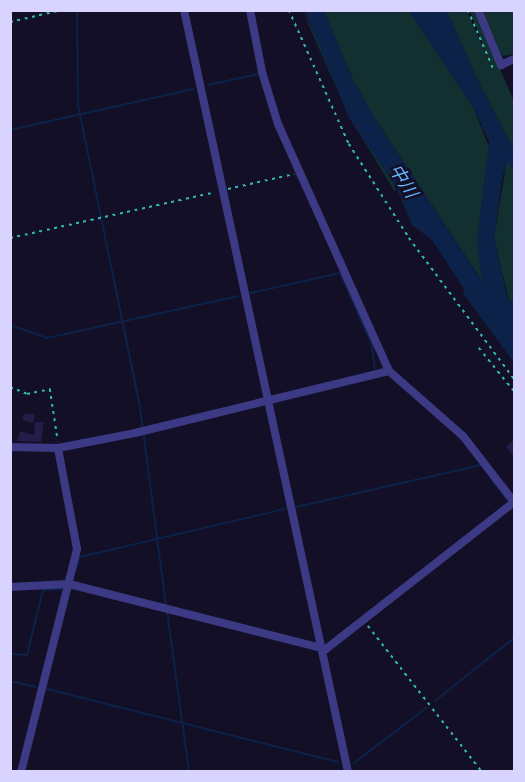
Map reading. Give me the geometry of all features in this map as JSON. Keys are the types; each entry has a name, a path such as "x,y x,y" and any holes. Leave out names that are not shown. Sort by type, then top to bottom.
{"street":[{"path":"184,10 348,771"},
{"path":"10,587 69,584 326,649 514,502 463,436 389,371 297,173 262,72 250,10"},
{"path":"478,10 501,65 514,59"},
{"path":"10,447 58,448 143,431 389,371"},
{"path":"21,771 77,549 58,448"}],"path":[{"path":"10,22 62,10"},
{"path":"289,10 349,144 409,238 514,379"},
{"path":"468,10 492,68"},
{"path":"10,238 297,173"},
{"path":"479,348 514,392"},
{"path":"10,387 27,394 50,389 58,448"},
{"path":"363,620 482,771"}],"green space":[{"path":"303,11 330,64 337,89 309,26"},
{"path":"324,11 409,11 473,107 490,149 477,239 483,282 375,119 353,80"},
{"path":"447,11 467,11 492,68 470,11 474,11 514,101 514,150 478,81"},
{"path":"482,11 514,11 514,54 502,56"},
{"path":"350,118 396,187 395,192"},
{"path":"507,160 514,171 514,300 509,301 494,238"}],"water":[{"name":"中川","path":"305,11 324,11 353,80 375,119 482,281 477,240 489,141 473,107 409,11 447,11 478,81 514,150 514,171 507,161 502,179 494,238 508,301 514,300 514,363 463,293 464,289 432,240 412,225 396,187 349,118"}],"building":[{"path":"24,414 35,414 33,423 22,420"},
{"path":"35,422 44,422 41,442 17,441 20,431 34,435"},
{"path":"514,439 514,456 506,447"}],"waterway":[{"path":"77,10 78,105 140,408 166,605"},
{"path":"208,85 259,74"},
{"path":"10,130 193,89"},
{"path":"251,293 340,273 372,345 375,369"},
{"path":"10,325 47,338 238,296"},
{"path":"296,507 481,465"},
{"path":"484,469 508,501"},
{"path":"76,569 80,557 284,509"},
{"path":"10,654 27,655 43,590 62,589"},
{"path":"167,611 189,772"},
{"path":"435,701 514,638"},
{"path":"10,681 36,687"},
{"path":"47,689 338,762"},
{"path":"354,763 426,708"}]}
